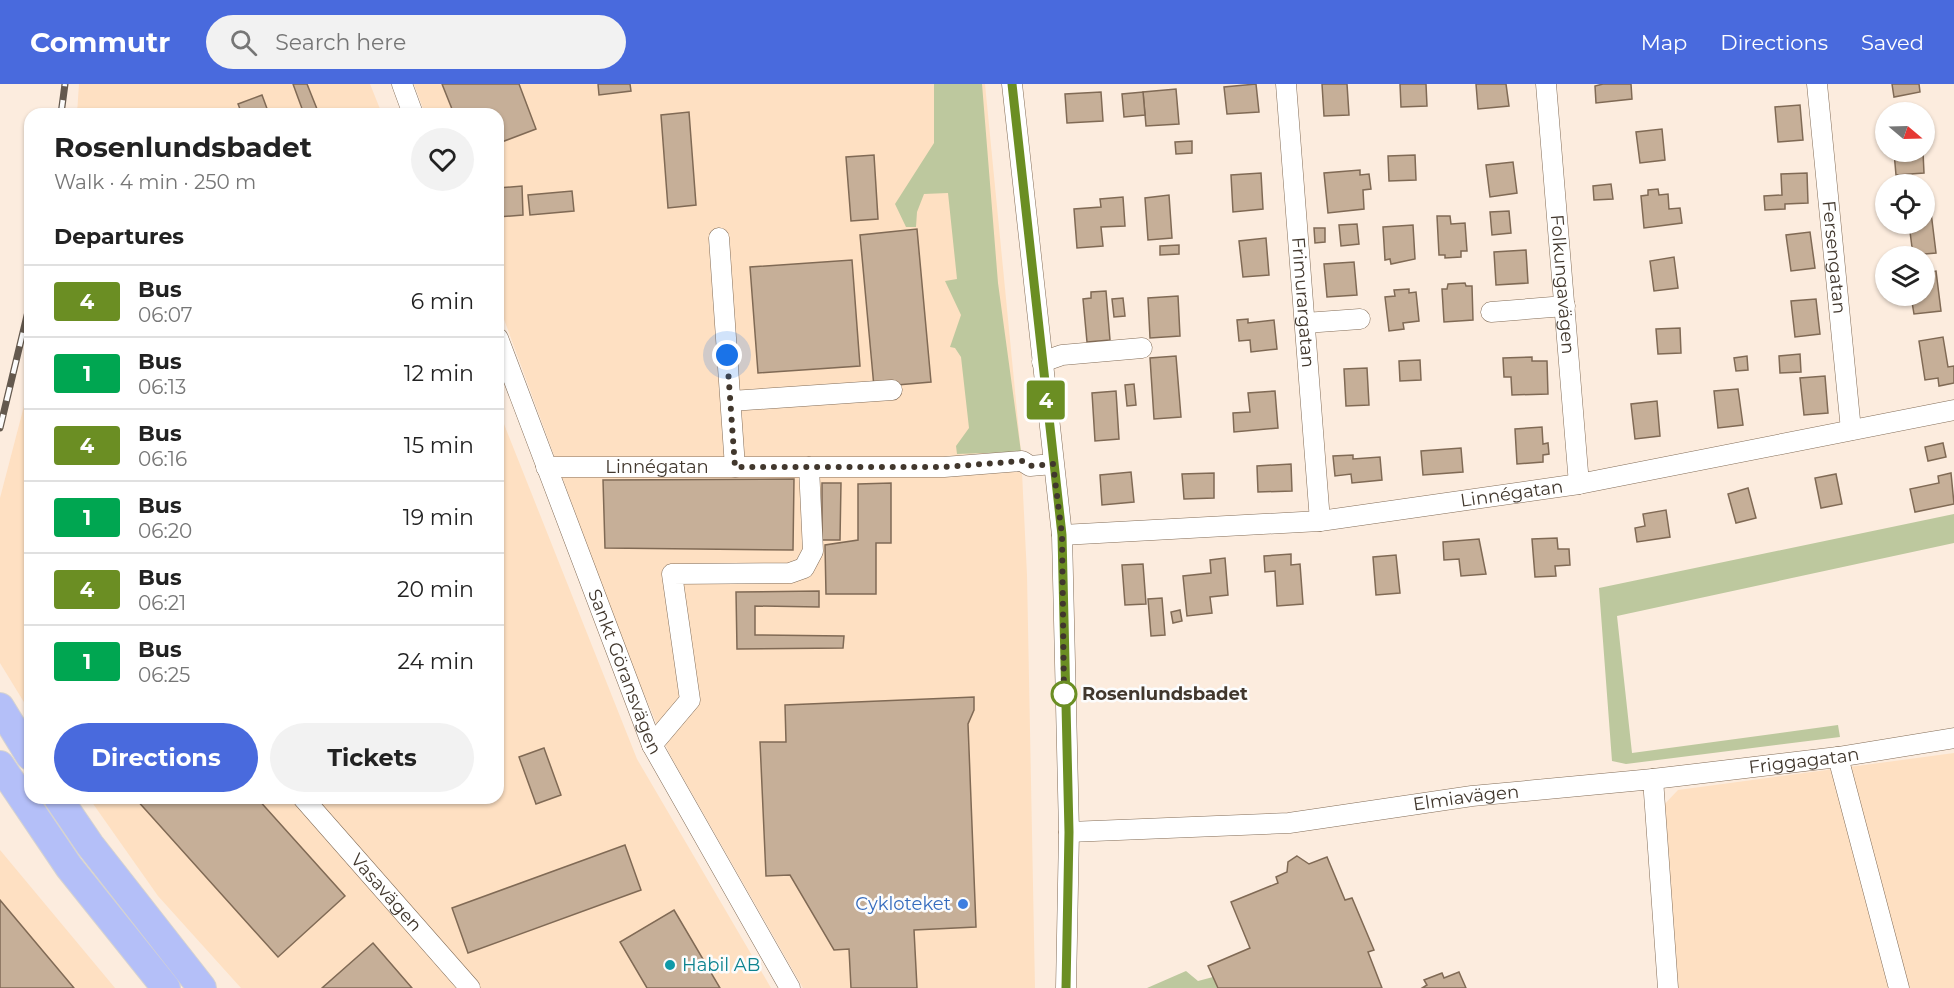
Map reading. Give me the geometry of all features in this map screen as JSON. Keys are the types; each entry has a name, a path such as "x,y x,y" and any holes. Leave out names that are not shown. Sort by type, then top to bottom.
{"highway":[{"path":"0,707 24,746"},
{"path":"0,765 24,800"},
{"path":"26,804 69,867 166,988"},
{"path":"62,804 90,845 202,988"}],"street":[{"path":"402,84 411,108"},
{"path":"1012,84 1062,535 1069,832 1066,988"},
{"name":"Frimurargatan","path":"1286,84 1320,521"},
{"name":"Folkungavägen","path":"1546,84 1579,484"},
{"name":"Fersengatan","path":"1817,84 1851,430"},
{"path":"719,238 735,467"},
{"path":"1491,312 1565,306"},
{"path":"1305,323 1360,319"},
{"path":"1042,362 1062,355 1142,348"},
{"name":"Sankt Göransvägen","path":"504,354 651,745 790,988"},
{"path":"731,401 892,390"},
{"name":"Linnégatan","path":"1062,535 1320,521 1579,484 1954,410"},
{"name":"Linnégatan","path":"546,467 944,467 1022,461 1030,466 1053,464"},
{"path":"651,745 690,700 672,574 789,573 804,568 813,551 809,467"},
{"name":"Friggagatan","path":"1653,779 1838,757 1954,738"},
{"path":"1838,757 1899,988"},
{"path":"1653,779 1668,988"},
{"name":"Elmiavägen","path":"1069,832 1289,823 1472,796 1653,779"},
{"name":"Vasavägen","path":"308,804 470,988"}],"shaded area":[{"path":"79,84 370,84 380,108 77,108"},
{"path":"414,84 985,84 1021,452 1027,575 1035,988 803,988 670,755 629,659 504,319 504,108 423,108"},
{"path":"24,406 24,702 0,663 0,498"},
{"path":"504,424 637,759 771,988 241,988 158,896 93,804 504,804"},
{"path":"1954,753 1954,988 1674,988 1659,810 1678,790"},
{"path":"0,850 115,988 0,988"}],"green space":[{"path":"934,84 982,84 998,283 1021,452 957,454 956,446 969,428 961,357 955,348 950,347 961,315 945,281 957,279 948,193 924,194 917,212 916,227 906,227 895,204 934,143"},
{"path":"1954,514 1954,543 1617,616 1632,753 1838,725 1840,737 1626,764 1612,761 1599,588"},
{"path":"1186,971 1198,981 1213,977 1218,988 1147,988"}],"building":[{"path":"293,84 307,84 317,108 302,108"},
{"path":"442,84 519,84 536,129 504,141 504,108 452,108"},
{"path":"598,84 630,84 631,91 599,95"},
{"path":"1256,84 1259,112 1227,114 1224,87"},
{"path":"1322,84 1347,84 1349,115 1324,116"},
{"path":"1400,84 1426,84 1427,106 1401,107"},
{"path":"1476,84 1506,84 1509,106 1478,109"},
{"path":"1631,84 1632,99 1596,103 1595,86"},
{"path":"1892,84 1919,84 1920,92 1894,97"},
{"path":"1176,89 1179,124 1146,126 1143,92"},
{"path":"1101,92 1103,121 1067,123 1065,94"},
{"path":"1143,92 1145,115 1124,117 1122,94"},
{"path":"262,95 267,108 240,108 238,104"},
{"path":"1800,105 1803,140 1778,142 1775,107"},
{"path":"689,112 696,205 668,208 661,115"},
{"path":"1662,129 1665,160 1640,163 1636,132"},
{"path":"1192,141 1192,153 1176,154 1175,142"},
{"path":"874,155 878,219 851,221 846,157"},
{"path":"1415,155 1416,180 1389,181 1388,156"},
{"path":"1513,162 1517,193 1490,197 1486,165"},
{"path":"1895,162 1923,162 1924,173 1896,174"},
{"path":"1360,170 1360,175 1369,174 1371,189 1363,190 1364,209 1328,213 1324,173"},
{"path":"1261,173 1263,209 1233,212 1231,175"},
{"path":"1807,173 1808,203 1785,204 1785,209 1765,210 1764,196 1782,195 1781,174"},
{"path":"1611,184 1613,199 1594,200 1593,186"},
{"path":"522,186 523,215 504,217 504,188"},
{"path":"1658,189 1659,195 1668,194 1669,209 1680,208 1682,223 1644,228 1641,196 1648,195 1648,190"},
{"path":"572,191 574,211 530,215 528,195"},
{"path":"1169,195 1172,238 1148,240 1145,198"},
{"path":"1123,197 1125,226 1101,227 1103,246 1077,248 1074,209 1101,207 1100,199"},
{"path":"1509,211 1511,233 1492,235 1490,212"},
{"path":"1437,216 1450,216 1451,224 1465,223 1467,251 1461,251 1461,257 1445,258 1445,255 1439,255"},
{"path":"1357,224 1359,244 1341,246 1339,225"},
{"path":"1413,225 1415,259 1391,264 1390,259 1385,260 1383,227"},
{"path":"1314,228 1325,228 1325,242 1315,243"},
{"path":"917,229 931,382 874,387 860,235"},
{"path":"1810,232 1815,268 1791,271 1786,235"},
{"path":"1910,234 1934,234 1936,253 1935,246 1912,246"},
{"path":"1266,238 1269,275 1243,277 1239,241"},
{"path":"1179,245 1179,254 1160,255 1160,246"},
{"path":"1526,250 1528,283 1496,285 1494,252"},
{"path":"1674,257 1678,288 1654,291 1650,261"},
{"path":"852,260 860,366 758,373 750,267"},
{"path":"1354,262 1357,295 1327,297 1324,264"},
{"path":"1935,271 1941,311 1914,314 1913,306 1935,306"},
{"path":"1465,283 1466,286 1472,286 1473,320 1444,322 1442,289 1447,289 1448,284"},
{"path":"1409,289 1409,293 1416,292 1419,321 1403,323 1404,329 1389,331 1385,297 1395,296 1394,290"},
{"path":"1106,291 1110,340 1087,342 1083,299 1091,298 1091,292"},
{"path":"1178,296 1180,336 1150,338 1148,298"},
{"path":"1123,298 1125,316 1114,317 1112,299"},
{"path":"1816,299 1820,334 1795,337 1791,301"},
{"path":"1248,319 1248,323 1274,320 1277,349 1251,352 1250,340 1239,341 1237,320"},
{"path":"1680,328 1681,353 1658,354 1656,329"},
{"path":"1943,337 1948,367 1954,366 1954,383 1939,386 1938,378 1925,380 1919,341"},
{"path":"1800,354 1801,372 1780,373 1779,356"},
{"path":"1176,356 1181,417 1154,419 1150,358"},
{"path":"1747,356 1748,370 1736,371 1734,358"},
{"path":"1532,357 1532,361 1547,361 1548,394 1512,395 1511,377 1504,377 1503,358"},
{"path":"1420,360 1421,380 1400,381 1399,361"},
{"path":"1367,368 1369,405 1346,406 1344,369"},
{"path":"1825,376 1828,413 1804,415 1800,378"},
{"path":"1134,384 1136,405 1127,406 1125,385"},
{"path":"1738,389 1743,425 1718,428 1714,391"},
{"path":"1116,391 1119,439 1095,441 1092,393"},
{"path":"1275,391 1278,428 1234,432 1233,413 1250,412 1248,393"},
{"path":"1657,401 1660,436 1635,439 1631,404"},
{"path":"1542,427 1543,444 1548,443 1549,454 1543,455 1543,462 1517,464 1515,429"},
{"path":"1943,443 1946,457 1928,461 1925,447"},
{"path":"1461,448 1463,472 1423,475 1421,451"},
{"path":"1353,455 1353,459 1380,457 1382,480 1352,483 1351,474 1335,476 1333,456"},
{"path":"1291,464 1292,491 1258,492 1257,466"},
{"path":"1131,472 1134,502 1102,505 1100,475"},
{"path":"1214,473 1214,498 1184,499 1182,474"},
{"path":"1951,473 1954,504 1915,512 1910,489 1939,483 1938,476"},
{"path":"1836,474 1842,504 1821,508 1815,478"},
{"path":"794,479 793,550 605,548 603,480"},
{"path":"822,483 841,483 840,540 822,540"},
{"path":"891,483 891,543 876,543 876,594 826,594 825,545 858,540 858,484"},
{"path":"1748,488 1756,518 1736,523 1728,494"},
{"path":"1666,510 1670,537 1637,542 1635,528 1645,526 1643,514"},
{"path":"1557,538 1558,549 1569,549 1570,565 1555,566 1556,576 1535,577 1532,539"},
{"path":"1479,539 1486,574 1461,576 1459,559 1444,560 1443,542"},
{"path":"1291,554 1291,565 1300,564 1303,604 1277,606 1275,571 1265,572 1264,556"},
{"path":"1396,555 1400,593 1376,595 1373,557"},
{"path":"1225,558 1228,595 1210,597 1212,613 1187,616 1183,576 1211,573 1210,560"},
{"path":"1143,564 1146,604 1125,605 1122,565"},
{"path":"819,591 819,607 755,606 755,635 844,636 843,648 737,649 736,592"},
{"path":"1162,598 1165,635 1151,636 1148,599"},
{"path":"1180,610 1182,621 1173,623 1171,612"},
{"path":"974,697 974,710 968,724 976,927 914,930 917,988 851,988 849,949 834,950 790,875 766,876 760,742 786,742 785,705"},
{"path":"544,748 561,795 536,804 519,757"},
{"path":"140,804 262,804 345,896 278,957"},
{"path":"625,845 641,890 468,953 452,908"},
{"path":"1297,856 1309,864 1327,857 1345,900 1352,898 1374,950 1368,952 1382,988 1218,988 1208,966 1250,948 1231,902 1278,883 1276,877 1287,872 1288,862"},
{"path":"0,900 74,988 0,988"},
{"name":"Habil AB","path":"674,910 720,988 647,988 620,942"},
{"path":"373,943 412,988 322,988"},
{"path":"1459,972 1466,988 1422,988 1427,985 1424,980 1442,973 1444,978"}],"railway":[{"path":"62,108 65,84"},
{"path":"0,428 24,328"}],"bus line":[{"name":"4","path":"1012,84 1062,535 1069,832 1066,988"}],"place":[{"name":"Rosenlundsbadet","path":"1064,694"},
{"name":"Cykloteket","path":"963,904"},
{"name":"Habil AB","path":"670,965"}],"route":[{"path":"727,355 735,467 944,467 1022,461 1030,466 1053,464 1062,535 1064,694"}]}
